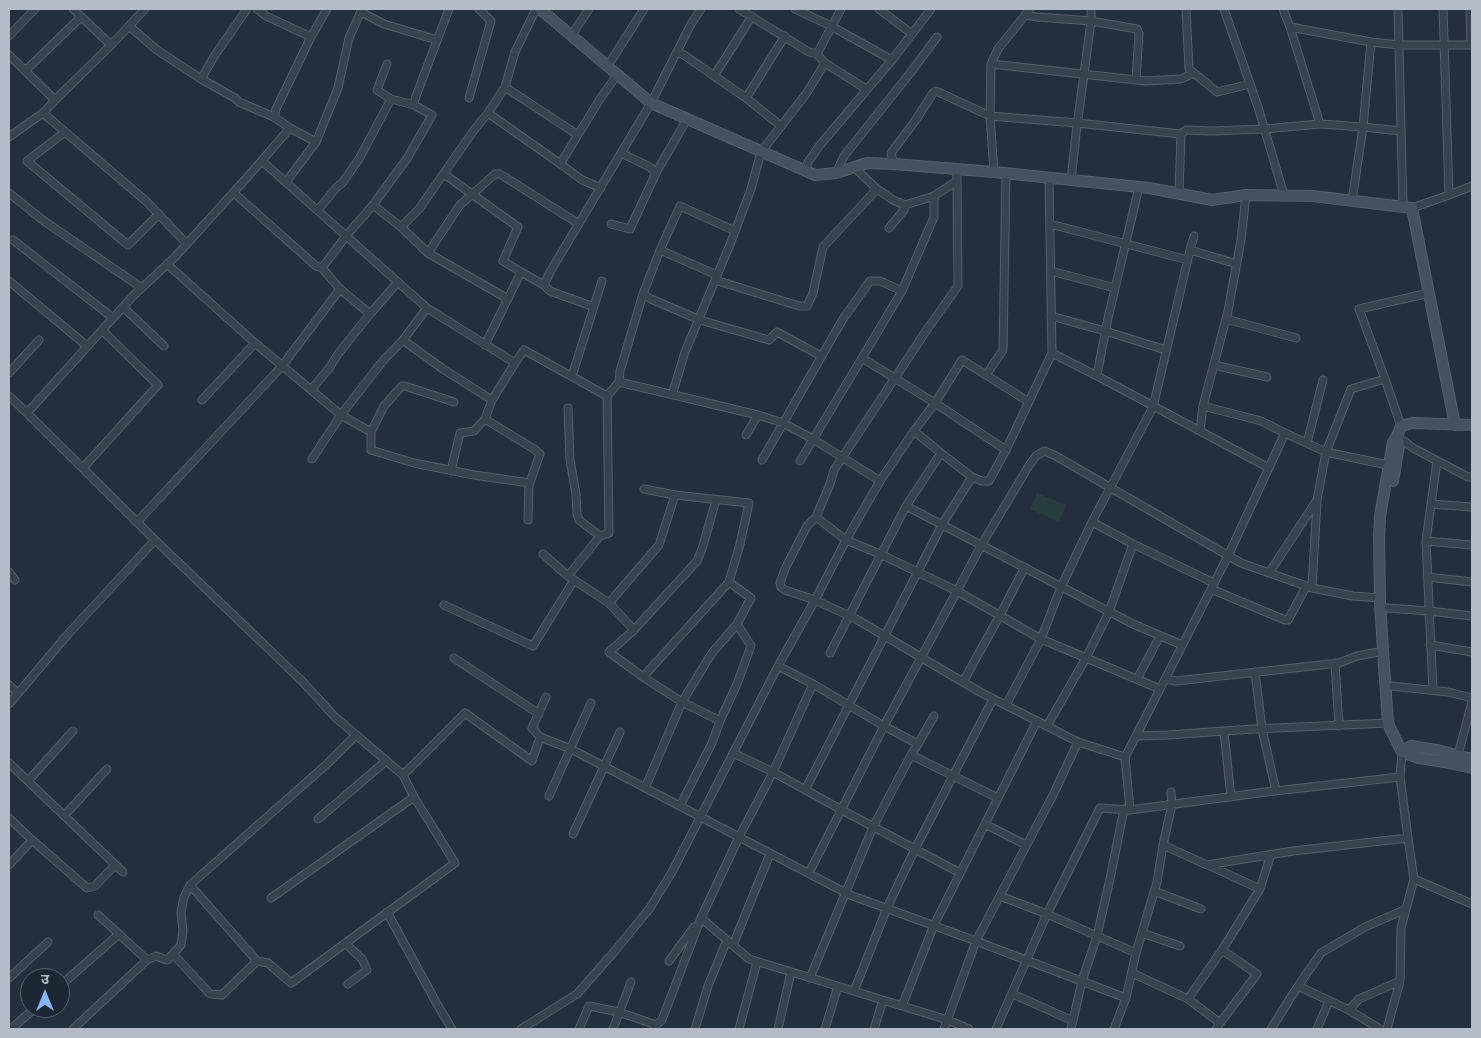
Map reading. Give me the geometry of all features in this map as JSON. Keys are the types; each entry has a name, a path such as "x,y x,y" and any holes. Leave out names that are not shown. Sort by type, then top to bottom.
{"street":[{"path":"9,36 35,9"},
{"path":"73,9 111,45"},
{"path":"9,136 43,113 145,9"},
{"path":"201,79 247,9"},
{"path":"257,9 266,16 310,37"},
{"path":"274,117 310,37 327,9"},
{"path":"414,104 449,9"},
{"path":"469,98 491,21 479,9"},
{"path":"400,227 419,209 505,87 515,52 536,9"},
{"path":"540,9 650,103 816,176 836,173 866,163 894,164 1006,173 1139,187 1212,200 1246,195 1313,196 1408,208 1449,196 1472,186"},
{"path":"571,36 589,9"},
{"path":"607,67 644,9"},
{"path":"544,285 650,103 691,24 701,9"},
{"path":"739,9 809,52 816,54 825,63 866,89"},
{"path":"795,9 832,26 892,60"},
{"path":"816,54 841,9"},
{"path":"879,9 912,34"},
{"path":"805,171 808,162 820,145 892,60 931,9"},
{"path":"1071,180 1091,9"},
{"path":"1186,9 1189,69 1217,92 1250,84"},
{"path":"1224,9 1250,84 1284,195"},
{"path":"1284,9 1320,124"},
{"path":"1398,9 1401,132 1408,208 1429,293 1455,425"},
{"path":"1444,9 1449,196"},
{"path":"1290,27 1372,42 1472,45 1470,11 1472,9"},
{"path":"286,182 316,142 338,88 349,38 362,10 384,24 438,40"},
{"path":"994,172 990,116 991,64 998,49 1027,12 1037,17 1091,21 1137,30 1139,34 1136,79"},
{"path":"714,76 752,16"},
{"path":"26,71 81,17"},
{"path":"129,26 157,50 201,79 239,102 274,117 316,142"},
{"path":"746,98 785,36"},
{"path":"836,173 844,156 937,38"},
{"path":"1352,201 1363,127 1372,42"},
{"path":"677,52 746,98 782,126"},
{"path":"9,55 54,100"},
{"path":"672,394 685,352 751,189 761,152 806,94 825,63"},
{"path":"322,268 373,205 408,157 432,115 414,104 391,99 377,90 387,64"},
{"path":"991,64 1146,81 1181,79 1194,73"},
{"path":"562,165 562,161 617,75"},
{"path":"505,87 578,135"},
{"path":"894,164 891,153 915,121 933,92 936,91 990,116 1181,134 1186,130 1213,132 1320,124 1401,132"},
{"path":"318,210 343,182 359,160 391,99"},
{"path":"43,113 147,202 187,244"},
{"path":"488,113 582,180 601,188"},
{"path":"611,224 630,229 656,173 687,119"},
{"path":"27,412 123,307 187,244 290,128"},
{"path":"65,132 27,160 128,245 158,214"},
{"path":"1180,193 1181,134"},
{"path":"621,153 656,173"},
{"path":"262,161 427,308 515,363"},
{"path":"854,167 877,189 893,200 905,205 934,196 957,182"},
{"path":"957,169 958,286 834,470 816,517 806,526 780,583 781,587 849,616 993,699 1078,742 1124,757"},
{"path":"986,375 1003,350 1006,173"},
{"path":"444,174 518,227 502,262 544,285 550,291 594,307"},
{"path":"428,253 460,205 495,174 500,174 580,224"},
{"path":"914,431 972,477 982,481 989,481 1006,450 1052,353 1049,178"},
{"path":"1096,375 1139,187"},
{"path":"660,250 716,277 798,306 807,306 813,293 823,247 877,189"},
{"path":"9,193 44,221 142,288"},
{"path":"234,193 316,266 322,268 340,289 370,314"},
{"path":"1200,431 1203,406 1226,319 1237,264 1246,195"},
{"path":"800,461 902,291 934,217 934,196"},
{"path":"373,205 428,253 508,299"},
{"path":"889,228 904,210 905,205"},
{"path":"444,605 533,646 571,578 600,536 609,533 607,396 619,382 620,371 643,294 680,206 735,231"},
{"path":"1050,224 1126,242 1188,260"},
{"path":"1006,705 1041,639 1061,587 1092,522 1153,406 1194,236"},
{"path":"13,240 113,318"},
{"path":"1190,250 1237,264"},
{"path":"167,264 255,343 341,415 371,432"},
{"path":"1051,271 1115,288"},
{"path":"485,346 521,272"},
{"path":"9,280 88,346"},
{"path":"572,376 602,281"},
{"path":"762,460 821,356 870,281 880,281 902,291"},
{"path":"311,390 370,314 398,282"},
{"path":"138,521 282,366 340,289"},
{"path":"1390,726 1392,717 1391,686 1384,540 1399,446 1399,431 1385,379 1359,309 1429,293"},
{"path":"643,294 650,299 699,319 769,340 777,332 821,356"},
{"path":"123,307 164,346"},
{"path":"312,459 341,415 427,308"},
{"path":"1051,316 1166,350"},
{"path":"1226,319 1296,338"},
{"path":"82,468 158,385 102,330"},
{"path":"9,372 39,340"},
{"path":"403,340 443,369 492,400"},
{"path":"202,400 255,343"},
{"path":"451,471 460,433 474,431 485,419 492,400 524,350 607,396"},
{"path":"1052,353 1269,468"},
{"path":"862,358 936,403 1006,450"},
{"path":"521,1029 577,994 650,908 672,872 778,666 846,540 880,481 914,431 936,403 962,360 1029,402"},
{"path":"1214,365 1267,377"},
{"path":"1092,522 1212,586 1288,620 1310,587 1317,500 1326,452 1351,389 1385,379"},
{"path":"1307,443 1323,380"},
{"path":"619,382 758,415 783,423 880,481"},
{"path":"454,402 402,386 384,406 371,432 371,450 414,463 474,476 530,483"},
{"path":"9,396 302,681 335,717 403,775 414,797 454,863 291,983 268,963 258,961 190,886"},
{"path":"1203,406 1261,420 1326,452 1388,465"},
{"path":"568,408 570,460 576,494 577,514 579,520 600,536"},
{"path":"746,435 758,415"},
{"path":"485,419 540,454 530,483 528,520"},
{"path":"1387,1029 1400,981 1401,928 1414,879 1400,777 1402,752 1390,726 1380,598 1380,516 1392,442 1399,431 1412,423 1472,425"},
{"path":"1399,431 1413,448 1468,477 1472,476 1472,472"},
{"path":"1071,1029 1082,981 1097,936 1127,810 1124,757 1228,556 1285,433"},
{"path":"809,874 840,809 982,544 1030,464 1036,456 1044,451 1241,562 1310,587 1353,596 1380,598"},
{"path":"830,653 906,506 941,454"},
{"path":"1433,690 1426,541 1437,461"},
{"path":"806,790 943,523 972,477"},
{"path":"643,677 729,582 749,504 675,495 644,489"},
{"path":"609,603 658,545 675,495"},
{"path":"716,500 702,550 696,561 634,630 609,652 682,702 720,722"},
{"path":"1269,573 1317,500"},
{"path":"1431,504 1472,507"},
{"path":"906,506 943,523 1109,612 1182,646"},
{"path":"816,517 846,540 957,591 1041,639 1160,689"},
{"path":"9,704 69,634 155,540"},
{"path":"1426,541 1472,545"},
{"path":"1047,726 1086,658 1109,612 1134,544"},
{"path":"543,554 571,578 609,603 634,630"},
{"path":"963,682 1025,567"},
{"path":"9,572 15,580"},
{"path":"1427,577 1472,582"},
{"path":"645,788 682,702 712,652 737,624 751,598 729,582"},
{"path":"1386,608 1472,616"},
{"path":"680,806 712,743 751,646 737,624"},
{"path":"1137,679 1160,636"},
{"path":"1430,645 1472,650"},
{"path":"1165,680 1339,663 1358,656 1383,651"},
{"path":"454,658 539,714"},
{"path":"1335,663 1339,726"},
{"path":"778,666 918,744"},
{"path":"1255,672 1262,729 1276,791"},
{"path":"579,1029 590,1006 619,1012 655,1027 662,1020 700,918 738,838 773,772 813,684"},
{"path":"9,686 18,694"},
{"path":"1391,686 1448,692 1472,700 1458,755"},
{"path":"546,697 532,728 540,737 571,749 738,838 846,892 1126,998"},
{"path":"854,991 887,908 915,849 993,699"},
{"path":"549,796 591,703"},
{"path":"403,775 465,713 532,761 540,737"},
{"path":"810,978 872,827 934,716"},
{"path":"902,1006 934,925 1037,721"},
{"path":"1136,736 1262,729 1390,726"},
{"path":"28,781 73,731"},
{"path":"573,834 620,732"},
{"path":"1224,732 1232,797"},
{"path":"73,1029 147,960 156,956 167,960 173,954 181,945 183,931 181,912 184,897 190,886 328,764 356,735"},
{"path":"944,1029 976,941 1078,742"},
{"path":"1402,752 1411,746 1437,750 1472,759"},
{"path":"1402,752 1419,758 1472,768"},
{"path":"733,753 773,772 960,873"},
{"path":"911,755 998,798"},
{"path":"318,818 386,761"},
{"path":"9,763 123,872"},
{"path":"64,816 107,769"},
{"path":"996,1029 1047,914 1100,808 1127,810 1400,777"},
{"path":"1115,1029 1126,998 1136,953 1154,891 1172,804 1171,792"},
{"path":"271,898 414,797"},
{"path":"9,818 87,888 95,886 115,865"},
{"path":"985,824 1026,845"},
{"path":"1207,865 1271,854 1408,838"},
{"path":"9,865 32,840"},
{"path":"1163,845 1260,889"},
{"path":"694,1029 708,986 770,854"},
{"path":"1188,999 1222,950 1260,889 1271,854"},
{"path":"1414,879 1472,904"},
{"path":"1154,891 1201,909"},
{"path":"1000,896 1047,914 1136,953"},
{"path":"1271,1029 1322,952 1365,927 1406,909"},
{"path":"387,912 452,1029"},
{"path":"98,915 147,960"},
{"path":"700,918 750,959 757,962 948,1020 969,1029"},
{"path":"669,961 700,918"},
{"path":"1142,933 1180,946"},
{"path":"70,977 119,934"},
{"path":"9,978 48,942"},
{"path":"345,943 362,959 367,970 348,984"},
{"path":"1132,973 1188,999 1218,1026 1257,974 1222,950"},
{"path":"173,954 210,994 222,996 258,961"},
{"path":"740,1029 757,962"},
{"path":"778,1029 791,972"},
{"path":"1349,1010 1359,999 1400,981"},
{"path":"613,1029 631,982"},
{"path":"825,1029 838,986"},
{"path":"1298,986 1349,1010 1380,1029"},
{"path":"1013,994 1073,1021"},
{"path":"874,1029 883,1000"},
{"path":"1317,1029 1329,1001"},
{"path":"11,1029 24,1018"}],"green space":[{"path":"1037,493 1066,505 1059,522 1030,509"}]}
